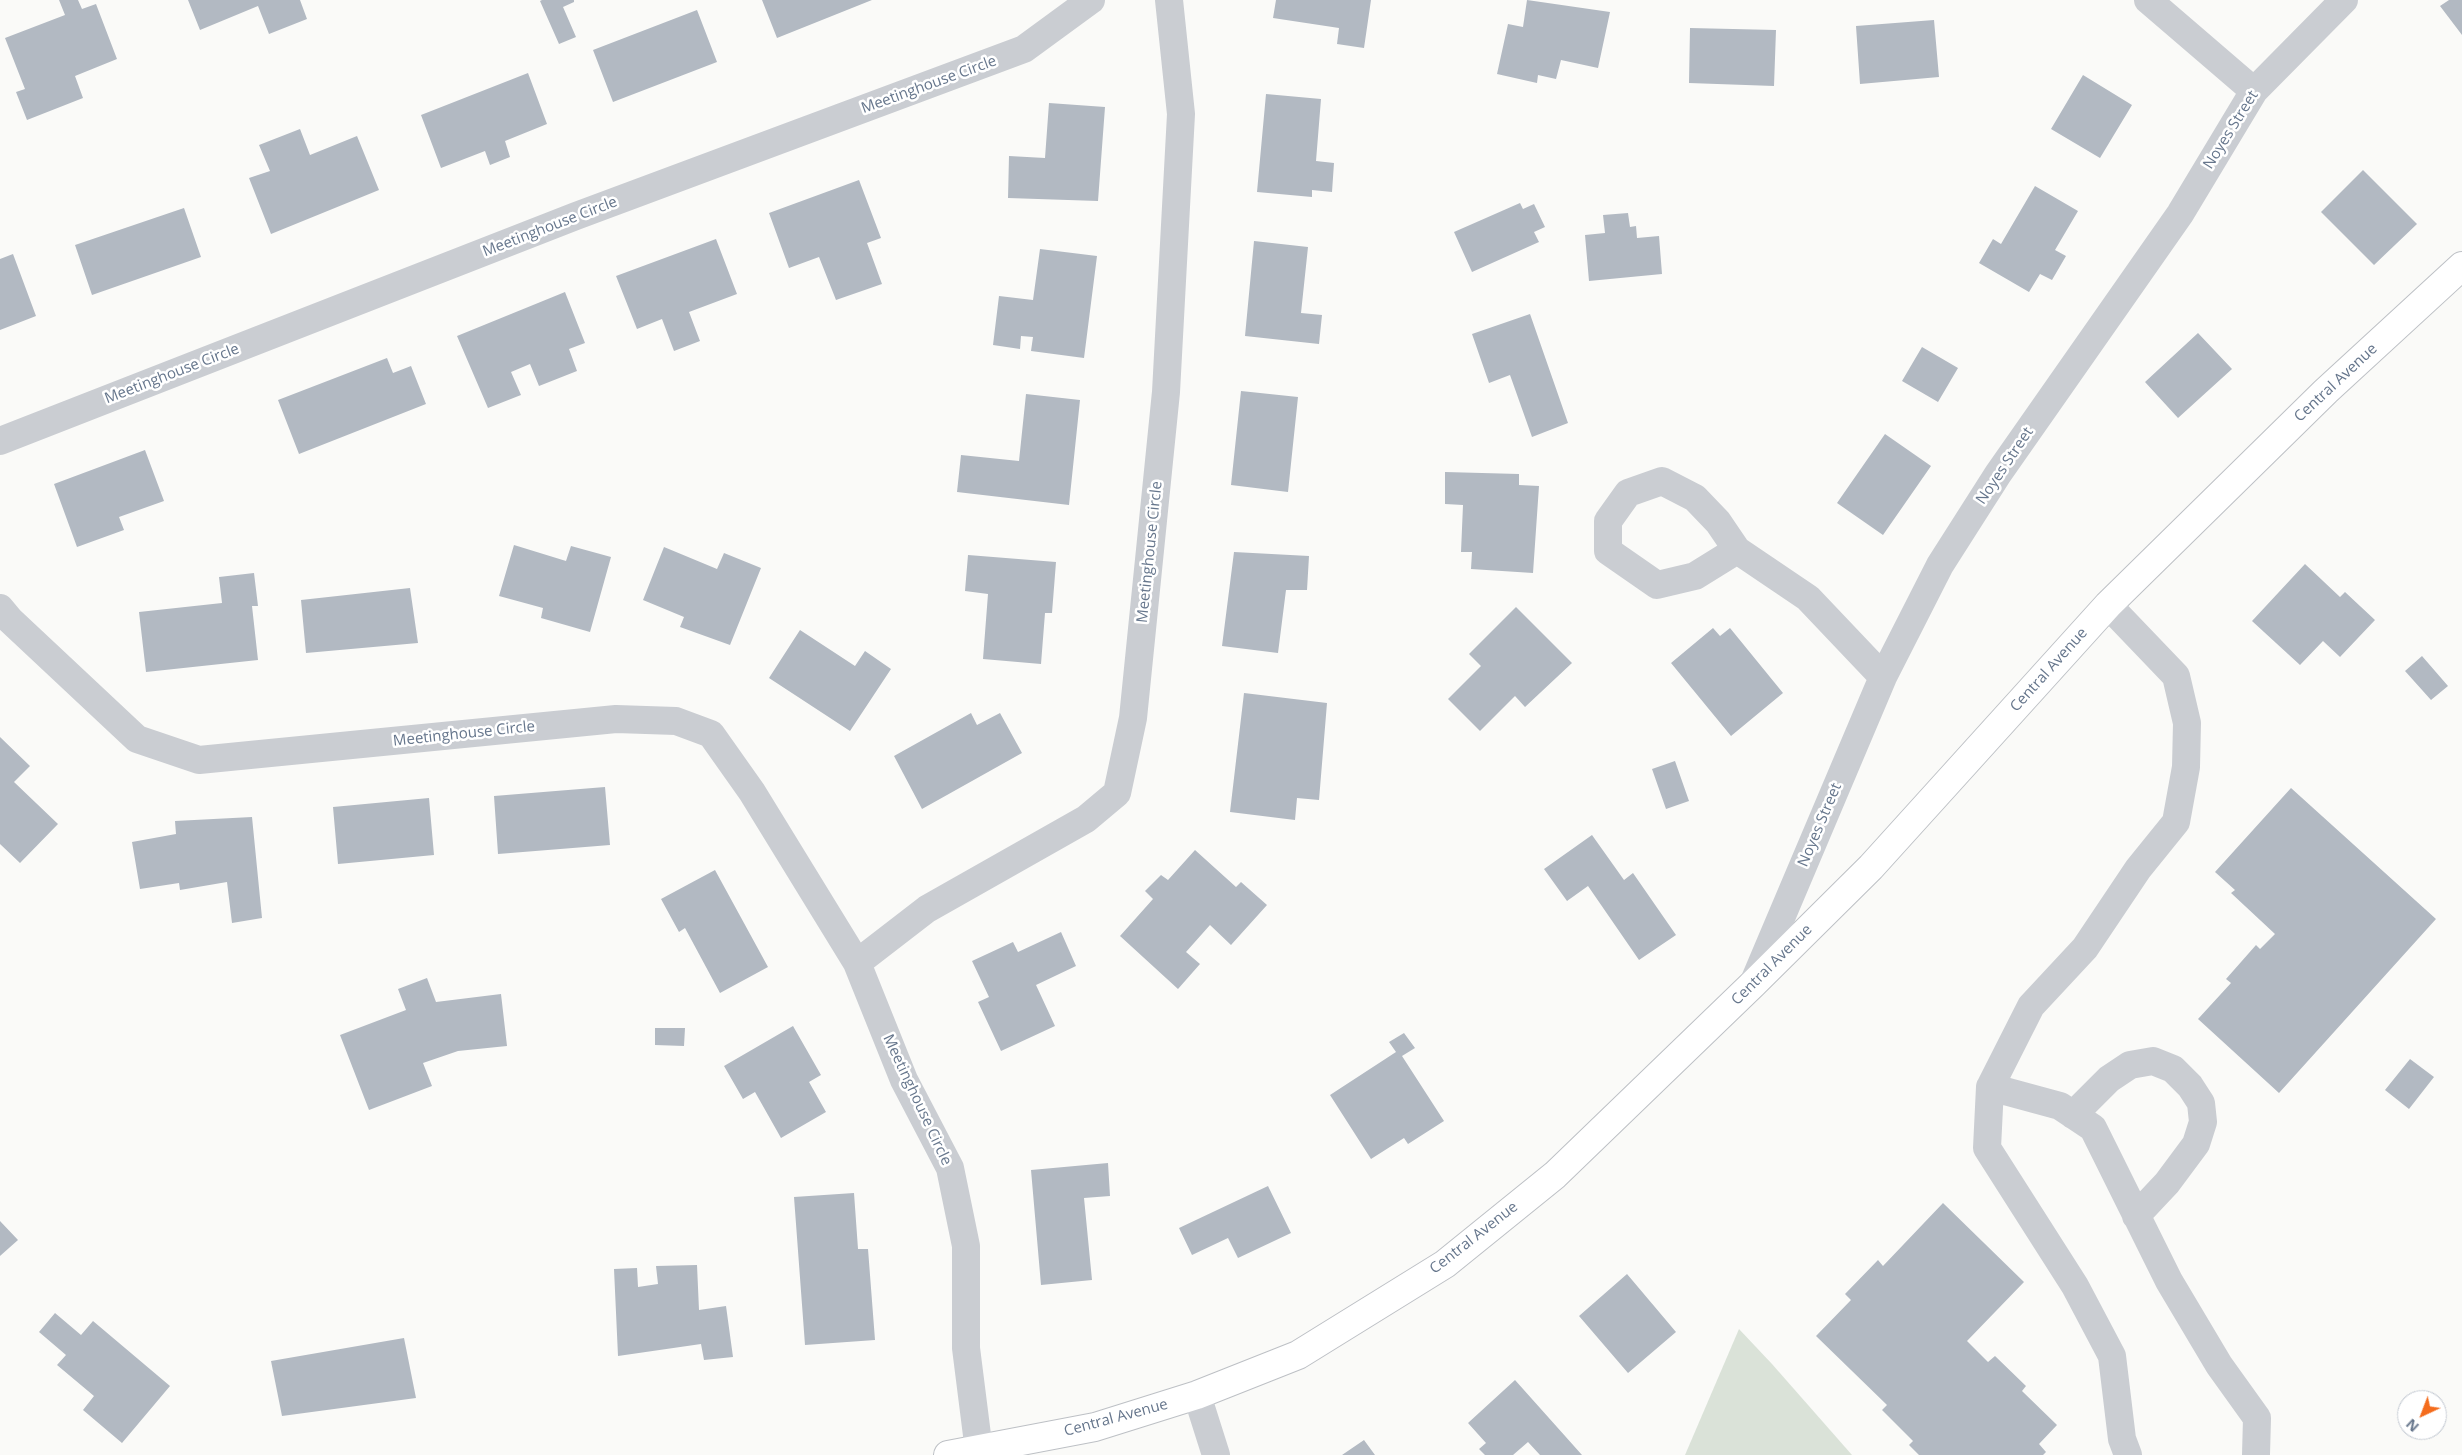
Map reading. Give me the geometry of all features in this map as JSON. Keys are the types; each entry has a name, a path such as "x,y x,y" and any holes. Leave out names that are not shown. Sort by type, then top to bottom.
{"main road":[{"name":"Central Avenue","path":"948,1455 1095,1427 1198,1395 1298,1356 1445,1264 1555,1175 1753,984 1871,867 2108,604 2326,391 2462,267"}],"street":[{"name":"Meetinghouse Circle","path":"0,441 576,216 1024,49 1091,0"},
{"name":"Meetinghouse Circle","path":"857,963 927,909 1086,819 1117,794 1133,718 1166,392 1181,114 1170,0"},
{"path":"2148,0 2254,91"},
{"name":"Noyes Street","path":"1753,984 1883,677 1940,565 1998,474 2180,214 2254,91 2344,0"},
{"path":"1737,550 1695,576 1657,585 1608,551 1608,521 1628,493 1662,481 1694,498 1718,522 1737,550 1808,598 1883,677"},
{"path":"2108,604 2176,676 2187,722 2186,767 2176,822 2138,869 2085,948 2031,1006 1990,1087 1987,1148 2076,1286 2112,1356 2122,1439 2128,1455"},
{"name":"Meetinghouse Circle","path":"0,608 10,620 137,738 199,760 616,719 676,720 710,734 752,792 857,963 904,1080 950,1168 966,1246 966,1348 979,1450"},
{"path":"2073,1115 2109,1079 2130,1064 2153,1061 2173,1069 2190,1086 2201,1102 2203,1122 2196,1144 2172,1177 2136,1216"},
{"path":"1990,1087 2060,1106 2093,1128 2174,1290 2219,1365 2257,1418 2256,1455"},
{"path":"1198,1395 1216,1455"}],"shaded area":[{"path":"1739,1329 1772,1364 1852,1455 1685,1455"}],"building":[{"path":"59,0 78,0 82,9 96,4 117,59 75,76 83,98 27,120 16,92 25,89 5,38 65,15"},
{"path":"188,0 300,0 307,19 269,34 258,6 200,30"},
{"path":"574,0 574,2 563,7 576,37 559,44 540,1"},
{"path":"762,0 872,0 777,38"},
{"path":"1276,0 1371,0 1364,48 1337,44 1339,28 1273,18"},
{"path":"1527,0 1610,12 1598,68 1561,60 1556,79 1538,75 1537,83 1497,74 1508,24 1523,27"},
{"path":"2449,0 2462,0 2462,35 2440,6"},
{"path":"697,10 717,62 613,102 593,50"},
{"path":"1934,20 1939,77 1860,84 1856,26"},
{"path":"1690,28 1776,30 1774,86 1689,83"},
{"path":"528,73 547,124 505,141 510,157 490,165 485,151 441,168 421,115"},
{"path":"2083,75 2132,105 2100,158 2051,129"},
{"path":"1266,94 1321,99 1316,161 1334,163 1332,192 1312,190 1312,197 1257,192"},
{"path":"1049,103 1105,107 1098,201 1008,198 1009,156 1045,158"},
{"path":"300,129 310,155 357,136 379,190 271,234 249,178 270,171 259,145"},
{"path":"2363,170 2417,224 2374,265 2321,212"},
{"path":"859,180 881,238 867,243 882,284 836,300 819,257 789,268 769,213"},
{"path":"2035,186 2078,211 2055,250 2066,256 2052,280 2040,274 2029,292 1979,263 1993,239 2001,244"},
{"path":"1520,203 1523,209 1534,204 1545,227 1534,232 1539,242 1472,272 1454,232"},
{"path":"184,208 201,257 92,295 75,245"},
{"path":"1628,213 1630,227 1636,226 1637,238 1659,236 1662,274 1589,281 1585,235 1605,233 1603,215"},
{"path":"716,239 737,294 689,312 700,341 674,351 662,319 637,329 616,276"},
{"path":"1254,241 1308,247 1301,313 1322,315 1319,344 1245,336"},
{"path":"1040,249 1097,256 1084,358 1031,351 1033,337 1021,336 1020,349 993,345 999,296 1033,300"},
{"path":"13,254 36,316 0,330 0,259"},
{"path":"565,292 585,343 569,349 577,371 539,386 530,364 511,372 521,395 488,408 457,336"},
{"path":"1530,314 1568,423 1532,437 1510,375 1489,383 1472,334"},
{"path":"2198,333 2232,369 2178,418 2145,382"},
{"path":"1922,347 1958,368 1938,402 1902,381"},
{"path":"387,358 393,373 411,366 426,404 299,454 278,400"},
{"path":"1241,391 1298,397 1288,492 1231,485"},
{"path":"1026,394 1080,400 1069,505 957,492 961,455 1019,461"},
{"path":"1885,434 1931,466 1883,535 1837,503"},
{"path":"145,450 164,501 119,517 124,530 77,547 54,484"},
{"path":"1445,472 1519,474 1519,485 1539,486 1533,573 1471,569 1472,552 1461,552 1463,505 1445,504"},
{"path":"514,545 566,561 571,546 611,557 590,632 541,618 543,608 499,596"},
{"path":"664,547 717,569 724,553 761,568 730,645 680,627 684,617 643,600"},
{"path":"1234,552 1309,556 1307,590 1286,590 1278,653 1222,646"},
{"path":"968,555 1056,562 1052,613 1045,613 1041,664 983,659 988,594 965,591"},
{"path":"2305,564 2340,597 2345,592 2375,620 2340,657 2323,641 2300,665 2252,621"},
{"path":"254,573 258,606 252,606 258,660 146,672 139,612 222,603 219,577"},
{"path":"410,588 418,643 306,653 301,600"},
{"path":"1516,607 1572,663 1525,707 1515,696 1480,731 1448,699 1481,666 1469,654"},
{"path":"1713,628 1720,636 1730,628 1783,693 1731,736 1671,663"},
{"path":"800,630 855,666 865,651 891,669 850,731 769,678"},
{"path":"2422,656 2448,686 2431,700 2405,671"},
{"path":"1244,693 1327,703 1319,800 1297,798 1295,820 1230,812"},
{"path":"971,713 977,725 1000,713 1022,753 922,809 894,756"},
{"path":"0,737 30,766 14,782 58,824 20,863 0,844"},
{"path":"1675,761 1689,801 1666,809 1652,769"},
{"path":"605,787 610,845 498,854 494,796"},
{"path":"2291,788 2436,919 2279,1093 2198,1019 2231,983 2226,979 2256,945 2260,949 2275,934 2231,893 2235,890 2215,872"},
{"path":"429,798 434,855 338,864 333,807"},
{"path":"252,817 262,918 232,923 227,882 180,890 179,883 140,889 132,842 176,834 175,821"},
{"path":"1592,835 1624,880 1633,873 1676,935 1639,960 1588,886 1567,901 1544,869"},
{"path":"1195,850 1236,887 1241,882 1267,905 1231,945 1210,925 1186,952 1200,964 1178,989 1120,936 1153,899 1145,891 1161,875 1168,880"},
{"path":"715,870 768,967 720,993 685,928 679,932 661,899"},
{"path":"1061,932 1076,966 1036,985 1055,1026 1001,1051 978,1002 989,997 972,961 1013,942 1018,952"},
{"path":"427,978 436,1002 501,994 507,1046 458,1051 423,1063 432,1086 369,1110 340,1035 406,1010 398,989"},
{"path":"793,1026 821,1075 809,1082 826,1112 781,1138 755,1092 743,1099 724,1066"},
{"path":"655,1028 685,1028 684,1046 655,1045"},
{"path":"1404,1033 1415,1048 1402,1056 1444,1121 1408,1144 1404,1138 1371,1159 1330,1095 1396,1052 1389,1042"},
{"path":"2410,1059 2434,1077 2409,1109 2385,1090"},
{"path":"1108,1163 1110,1196 1084,1198 1092,1280 1041,1285 1031,1170"},
{"path":"1268,1186 1291,1233 1238,1258 1228,1238 1192,1255 1179,1228"},
{"path":"854,1193 858,1249 868,1249 875,1340 805,1345 794,1197"},
{"path":"1943,1203 2024,1282 1967,1341 1988,1362 1995,1356 2026,1386 2022,1391 2057,1425 2039,1444 2046,1452 2043,1455 1919,1455 1909,1445 1913,1441 1882,1410 1887,1405 1816,1336 1851,1300 1845,1294 1878,1260 1883,1266"},
{"path":"0,1221 18,1240 0,1256"},
{"path":"697,1265 699,1310 726,1306 733,1357 704,1360 701,1344 618,1356 614,1269 637,1268 638,1287 658,1284 656,1266"},
{"path":"1627,1274 1676,1332 1628,1373 1579,1316"},
{"path":"55,1313 81,1335 93,1321 170,1386 122,1443 83,1410 94,1396 57,1365 66,1355 39,1332"},
{"path":"404,1338 416,1398 282,1416 271,1361"},
{"path":"1515,1380 1582,1455 1540,1455 1528,1442 1513,1455 1485,1455 1479,1449 1486,1443 1468,1423"},
{"path":"1364,1440 1375,1455 1342,1455"}]}
